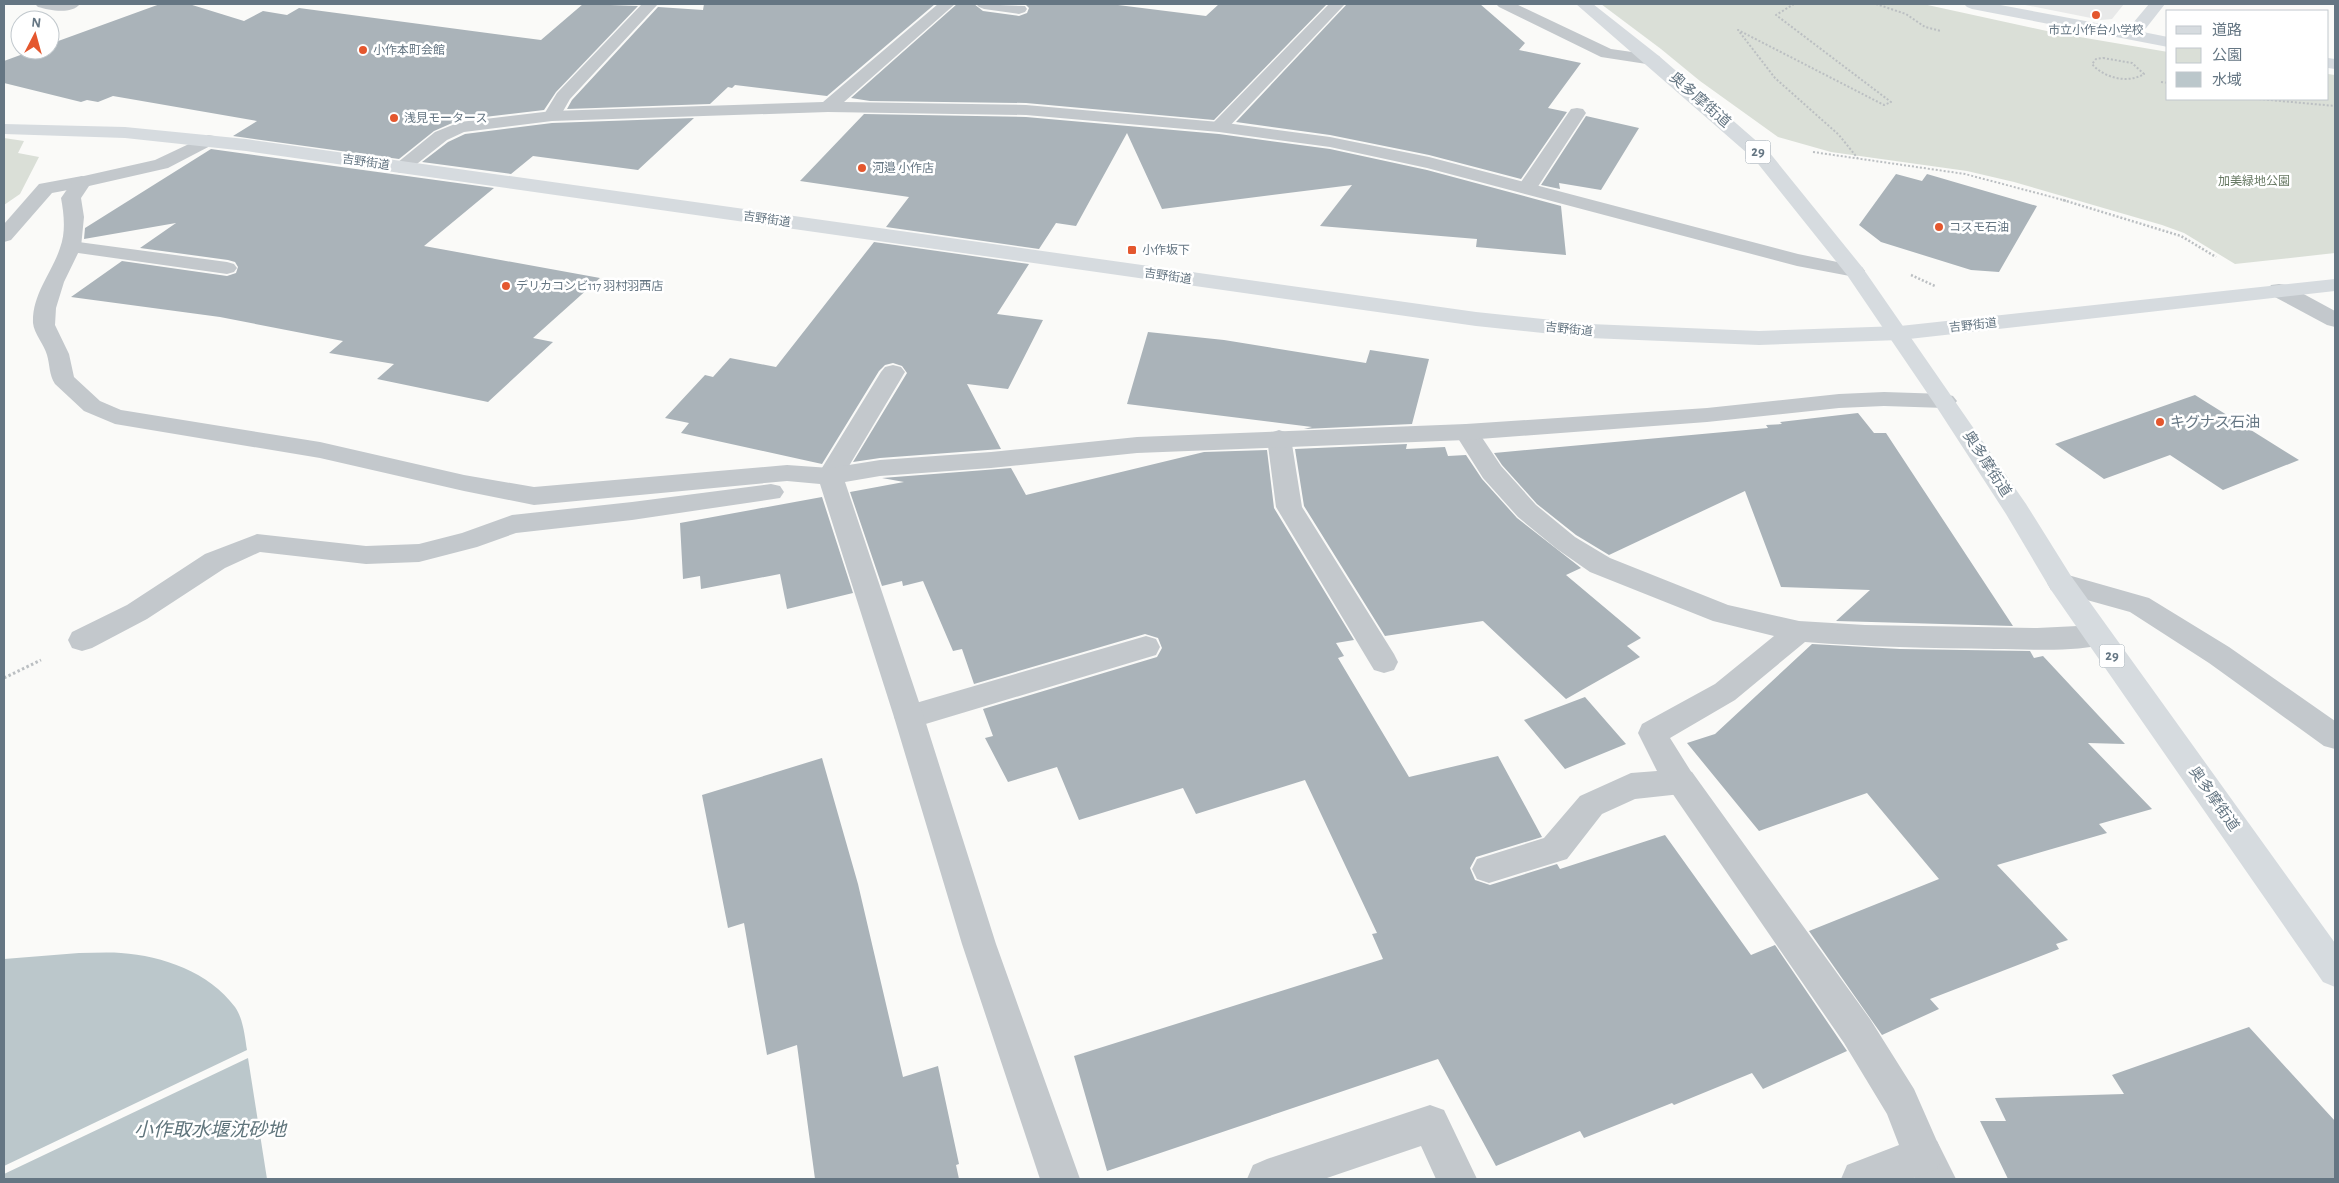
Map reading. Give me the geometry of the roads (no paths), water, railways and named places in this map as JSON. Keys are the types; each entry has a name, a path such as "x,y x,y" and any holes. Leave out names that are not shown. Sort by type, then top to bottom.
{"main road":[{"name":"奥多摩街道","path":"1584,4 1654,60 1762,156 1855,271 1945,400 2017,510 2061,583 2335,971"},
{"path":"1972,4 2166,42"},
{"path":"2131,36 2157,4"},
{"name":"吉野街道","path":"4,129 91,131 208,140 1540,326 1656,335 1759,338 1900,333 2335,284"}],"street":[{"path":"43,4 67,6 72,4"},
{"path":"552,116 564,97 650,4"},
{"path":"828,107 947,4"},
{"path":"984,4 1020,9"},
{"path":"1220,127 1336,4"},
{"path":"1504,4 1607,54 1654,60"},
{"path":"401,168 441,136 460,127 552,116 828,107 1026,110 1220,127 1330,142 1429,163 1797,260 1855,271"},
{"path":"1527,188 1576,113"},
{"path":"4,236 46,188 161,164 208,140"},
{"path":"82,182 72,198 74,217 70,247 53,282 46,308 44,325 58,354 63,379 92,406 115,417 320,450 464,483 534,496 787,473 830,476"},
{"path":"70,247 227,268"},
{"path":"2279,290 2335,320"},
{"path":"893,372 830,476 909,717 979,944 1060,1179"},
{"path":"82,640 137,612 215,562 258,542 366,554 419,553 468,540 512,524 632,512 796,489 830,476 880,468 991,460 1137,445 1466,432 1708,415 1839,401 1884,399 1945,400"},
{"path":"1466,432 1492,472 1527,511 1566,543 1600,565 1723,614 1799,631 1865,636 2037,639 2098,636"},
{"path":"1279,438 1288,507 1384,662"},
{"path":"2061,583 2139,605 2219,655 2335,737"},
{"path":"1799,631 1724,692 1654,733 1661,752 1681,782 1857,1031 1901,1102 1930,1167 1861,1179"},
{"path":"909,717 1146,647"},
{"path":"1489,869 1555,849 1591,805 1631,786 1681,782"},
{"path":"1267,1179 1430,1124 1457,1179"}],"water":[{"path":"79,953 137,955 169,962 199,975 224,995 238,1011 247,1050 4,1166 4,959"},
{"name":"小作取水堰沈砂地","path":"248,1058 267,1179 4,1179 4,1174"}],"place":[{"name":"市立小作台小学校","path":"2096,15"},
{"name":"小作本町会館","path":"363,50"},
{"name":"浅見モータース","path":"394,118"},
{"name":"河邉 小作店","path":"862,168"},
{"name":"コスモ石油","path":"1939,227"},
{"name":"小作坂下","path":"1132,250"},
{"name":"デリカコンビ117 羽村羽西店","path":"506,286"},
{"name":"キグナス石油","path":"2160,422"}],"park label":[{"name":"加美緑地公園","path":"2254,181"}]}
